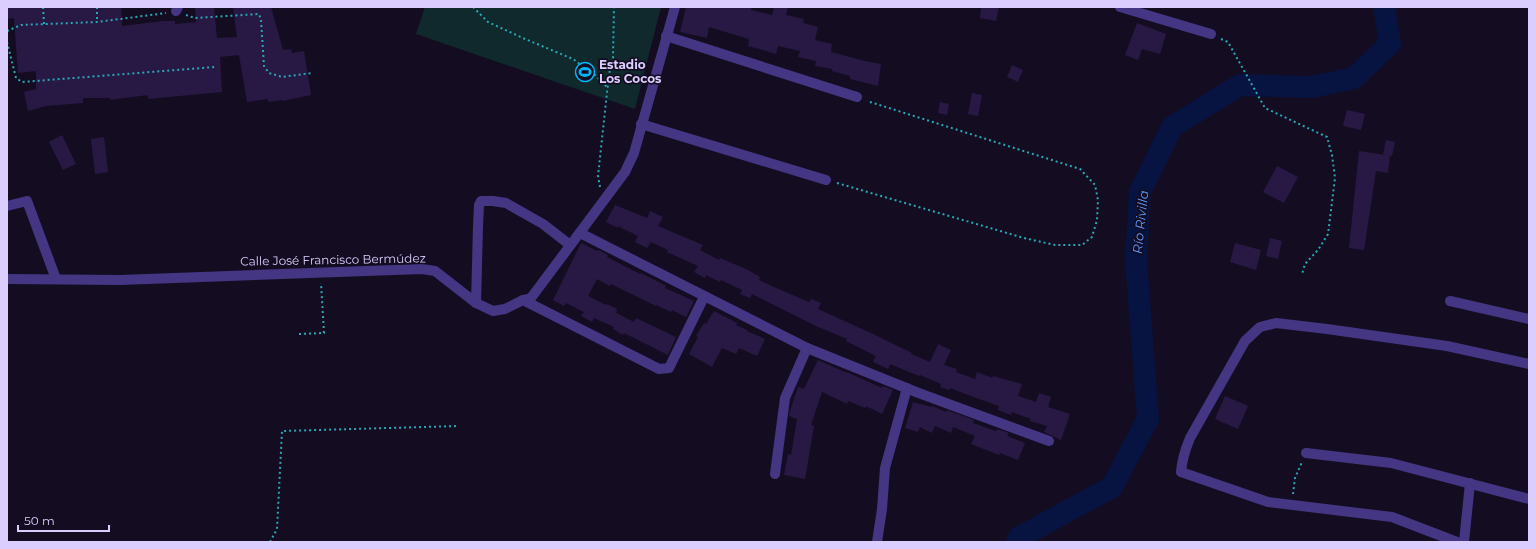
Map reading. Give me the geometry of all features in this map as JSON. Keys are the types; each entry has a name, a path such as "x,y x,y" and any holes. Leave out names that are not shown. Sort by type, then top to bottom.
{"street":[{"name":"Calle José Francisco Bermúdez","path":"7,279 120,280 422,269 435,272 476,303 493,311 505,309 523,300 531,298 625,172 634,153 675,7"},
{"path":"1120,7 1211,34"},
{"path":"666,36 856,97"},
{"path":"641,124 826,180"},
{"path":"7,206 27,201 56,279"},
{"path":"476,303 479,205 481,201 506,203 543,224 570,245"},
{"path":"580,233 806,348 907,388 1049,441"},
{"path":"523,300 660,369 665,370 668,368 704,297"},
{"path":"1450,301 1529,319"},
{"path":"1457,542 1392,517 1268,502 1181,472 1182,459 1190,438 1245,341 1260,327 1276,323 1335,330 1447,346 1529,364"},
{"path":"775,474 785,398 806,348"},
{"path":"877,542 882,509 885,468 907,388"},
{"path":"1306,453 1391,463 1529,499"},
{"path":"1464,542 1470,484"}],"path":[{"path":"43,7 44,24"},
{"path":"97,7 97,22"},
{"path":"473,7 488,22 525,40 573,59 595,75 608,88"},
{"path":"602,202 598,176 613,58 614,7"},
{"path":"7,31 21,25 97,22 177,9 195,18 259,14 262,20 264,66 269,74 282,77 312,73"},
{"path":"7,42 16,78 22,82 215,67"},
{"path":"1228,42 1265,108 1327,137 1332,155 1335,178 1328,234 1318,250 1305,264 1302,274"},
{"path":"826,180 1024,238 1055,245 1082,245 1092,236 1097,220 1098,200 1095,185 1080,169 856,97"},
{"path":"300,334 324,333 320,273"},
{"path":"270,542 277,528 282,431 459,426"},
{"path":"1291,505 1295,478 1306,453"}],"green space":[{"name":"Estadio Los Cocos","path":"425,7 661,7 635,109 416,34"}],"building":[{"path":"7,7 121,7 122,26 163,21 175,21 175,24 196,22 195,7 214,7 217,38 237,37 233,7 271,7 283,50 291,49 292,53 304,51 311,95 283,101 268,102 268,99 247,102 239,55 220,57 222,92 148,99 148,95 110,100 110,98 83,98 83,103 46,106 28,111 24,92 36,89 36,71 18,73 14,18 7,19"},
{"path":"686,7 752,7 751,10 772,15 774,7 788,7 786,15 804,19 803,23 818,27 815,40 832,44 831,52 881,64 878,86 850,79 850,76 832,71 832,69 815,66 816,61 798,57 800,51 778,46 776,54 748,46 749,39 709,27 707,38 680,32"},
{"path":"981,7 999,7 996,21 980,18"},
{"path":"1137,23 1166,34 1160,54 1142,49 1138,60 1125,55"},
{"path":"1012,65 1023,70 1018,82 1007,77"},
{"path":"972,93 982,95 978,116 968,114"},
{"path":"940,102 949,104 947,115 938,113"},
{"path":"1347,110 1365,114 1361,130 1343,126"},
{"path":"62,135 76,164 63,170 49,142"},
{"path":"104,137 108,172 95,174 91,139"},
{"path":"1386,140 1395,142 1392,156 1390,155 1388,173 1376,171 1364,250 1349,248 1359,151 1385,155 1383,154"},
{"path":"1277,166 1298,177 1284,203 1263,192"},
{"path":"615,205 647,218 650,211 663,217 658,226 703,245 700,250 719,260 720,258 746,269 760,277 759,280 774,287 809,302 811,299 821,303 818,309 873,334 912,353 911,354 930,362 938,344 951,350 944,365 957,369 956,372 975,379 977,372 992,378 993,376 1022,384 1018,396 1036,402 1039,393 1051,397 1048,407 1070,414 1061,440 1044,432 1047,426 1030,421 1031,419 1012,412 1011,415 998,410 999,406 950,388 949,390 940,387 941,384 890,364 888,369 873,362 876,356 846,341 847,339 816,326 752,294 750,298 740,294 742,290 721,280 720,282 706,275 705,278 694,272 698,266 667,252 668,250 651,242 647,248 635,242 638,236 606,222"},
{"path":"1270,238 1282,241 1278,259 1266,256"},
{"path":"581,243 608,255 607,257 666,286 665,288 694,301 686,317 672,310 671,312 656,306 611,284 610,286 597,279 588,296 617,309 616,313 634,322 636,318 676,337 668,355 624,333 623,335 613,329 614,327 594,318 592,322 581,316 584,312 566,303 564,306 553,300"},
{"path":"1235,243 1261,250 1256,270 1230,262"},
{"path":"714,311 737,323 736,325 765,339 757,356 739,348 736,354 722,348 712,367 689,354 698,337 696,336"},
{"path":"818,360 882,388 883,386 893,390 882,414 866,406 865,408 848,401 847,404 822,392 811,425 814,426 805,479 784,475 788,454 791,455 797,419 789,416 789,414 798,387 804,389"},
{"path":"1225,396 1248,406 1238,429 1215,419"},
{"path":"913,402 932,406 946,412 947,410 974,420 973,423 996,431 997,429 1009,433 1007,436 1025,443 1018,460 1000,453 999,455 971,444 975,436 953,427 951,433 935,426 932,433 920,427 918,432 905,428"}],"waterway":[{"name":"Río Rivilla","path":"1017,542 1020,537 1112,487 1148,419 1136,260 1140,192 1172,127 1240,85 1312,87 1354,78 1390,44 1384,7"}],"place":[{"name":"Estadio Los Cocos","path":"585,72"}]}
